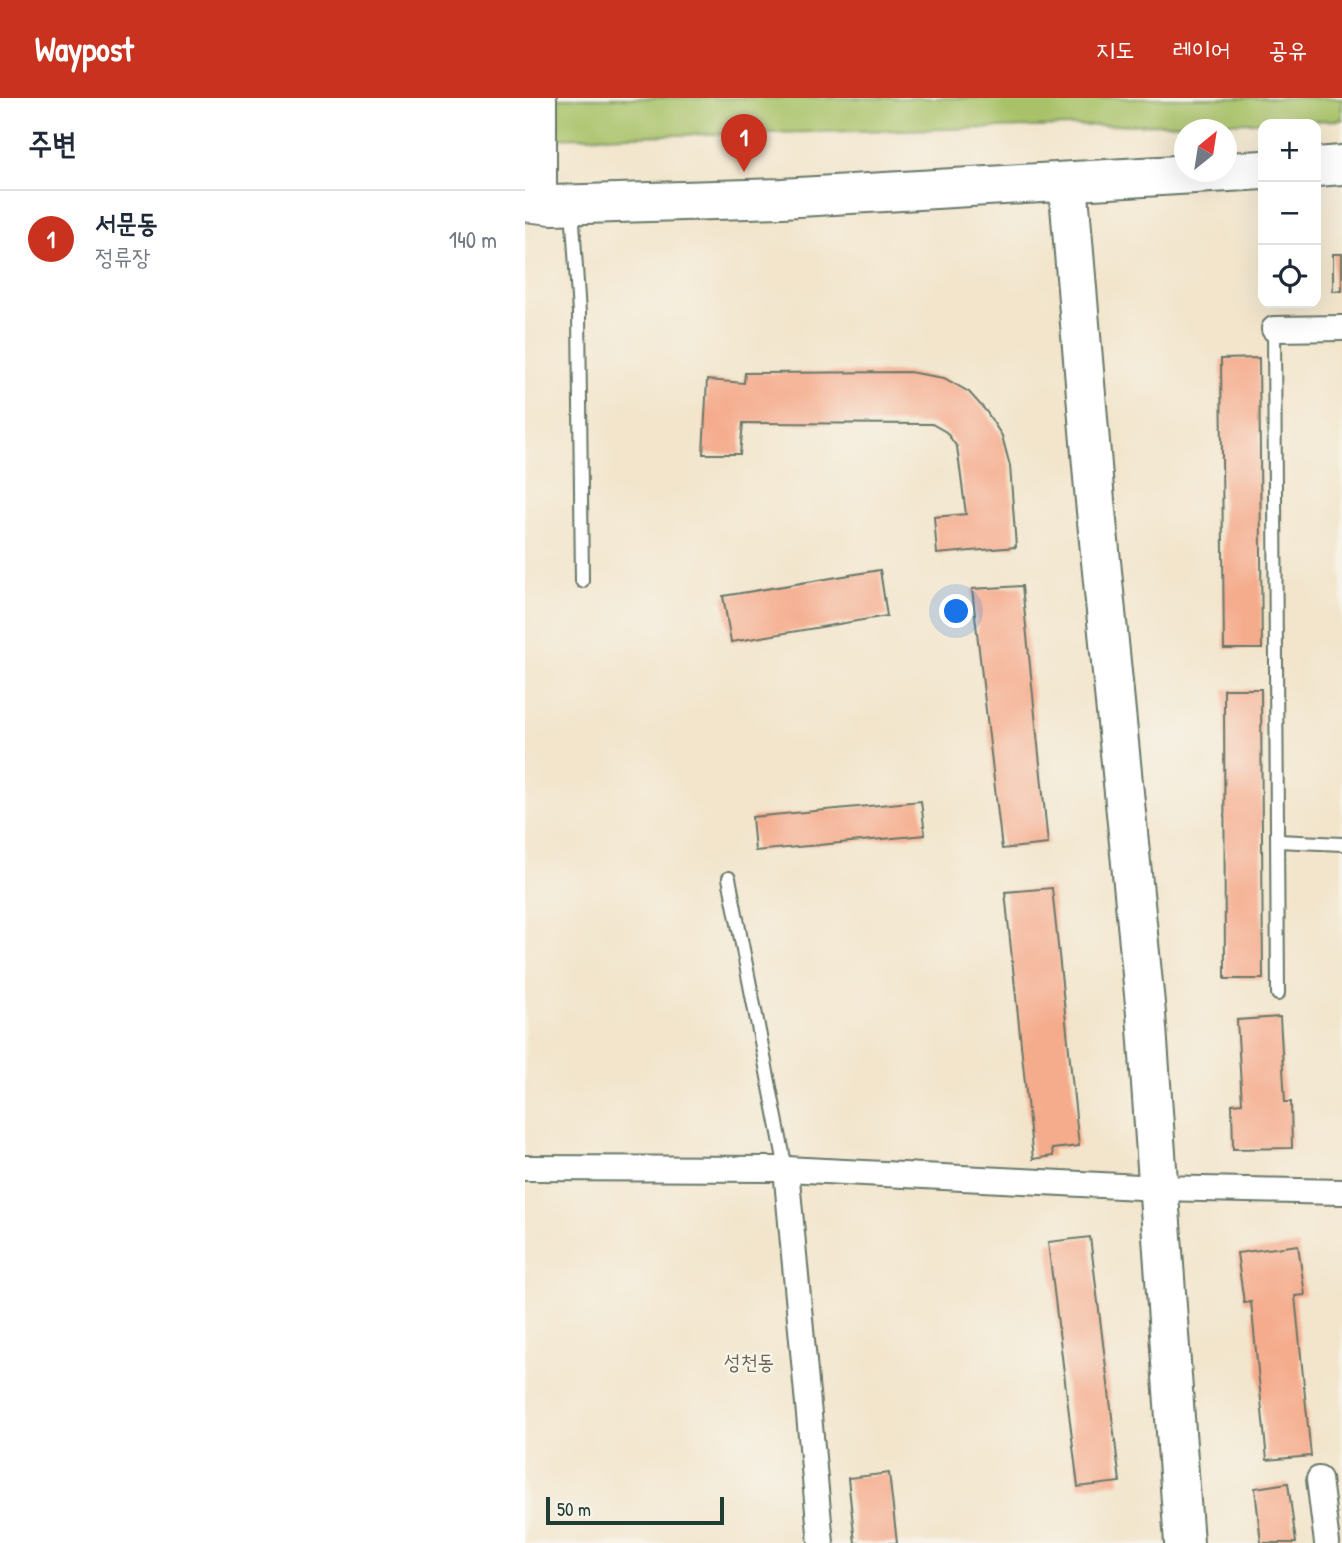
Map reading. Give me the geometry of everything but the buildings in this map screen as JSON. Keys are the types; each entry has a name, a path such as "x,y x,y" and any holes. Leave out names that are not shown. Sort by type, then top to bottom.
{"main road":[{"path":"537,98 544,203 782,198 1258,170"},
{"path":"1321,167 1342,165"},
{"path":"1068,182 1093,473 1146,1014 1184,1543"}],"street":[{"path":"1274,329 1342,328"},
{"path":"525,1168 786,1168 1159,1188 1342,1192"},
{"path":"786,1168 821,1543"},
{"path":"1319,1479 1327,1543"}],"lane":[{"path":"544,203 579,313 582,581"},
{"path":"1274,329 1278,994"},
{"path":"1278,841 1342,844"},
{"path":"729,878 786,1168"}],"green space":[{"path":"545,98 1342,98 1342,120 1258,119 1258,122 1237,122 1237,119 1174,119 1174,124 544,138"}],"place":[{"name":"서문동","path":"744,172"}],"district":[{"name":"성천동","path":"749,1362"}]}
